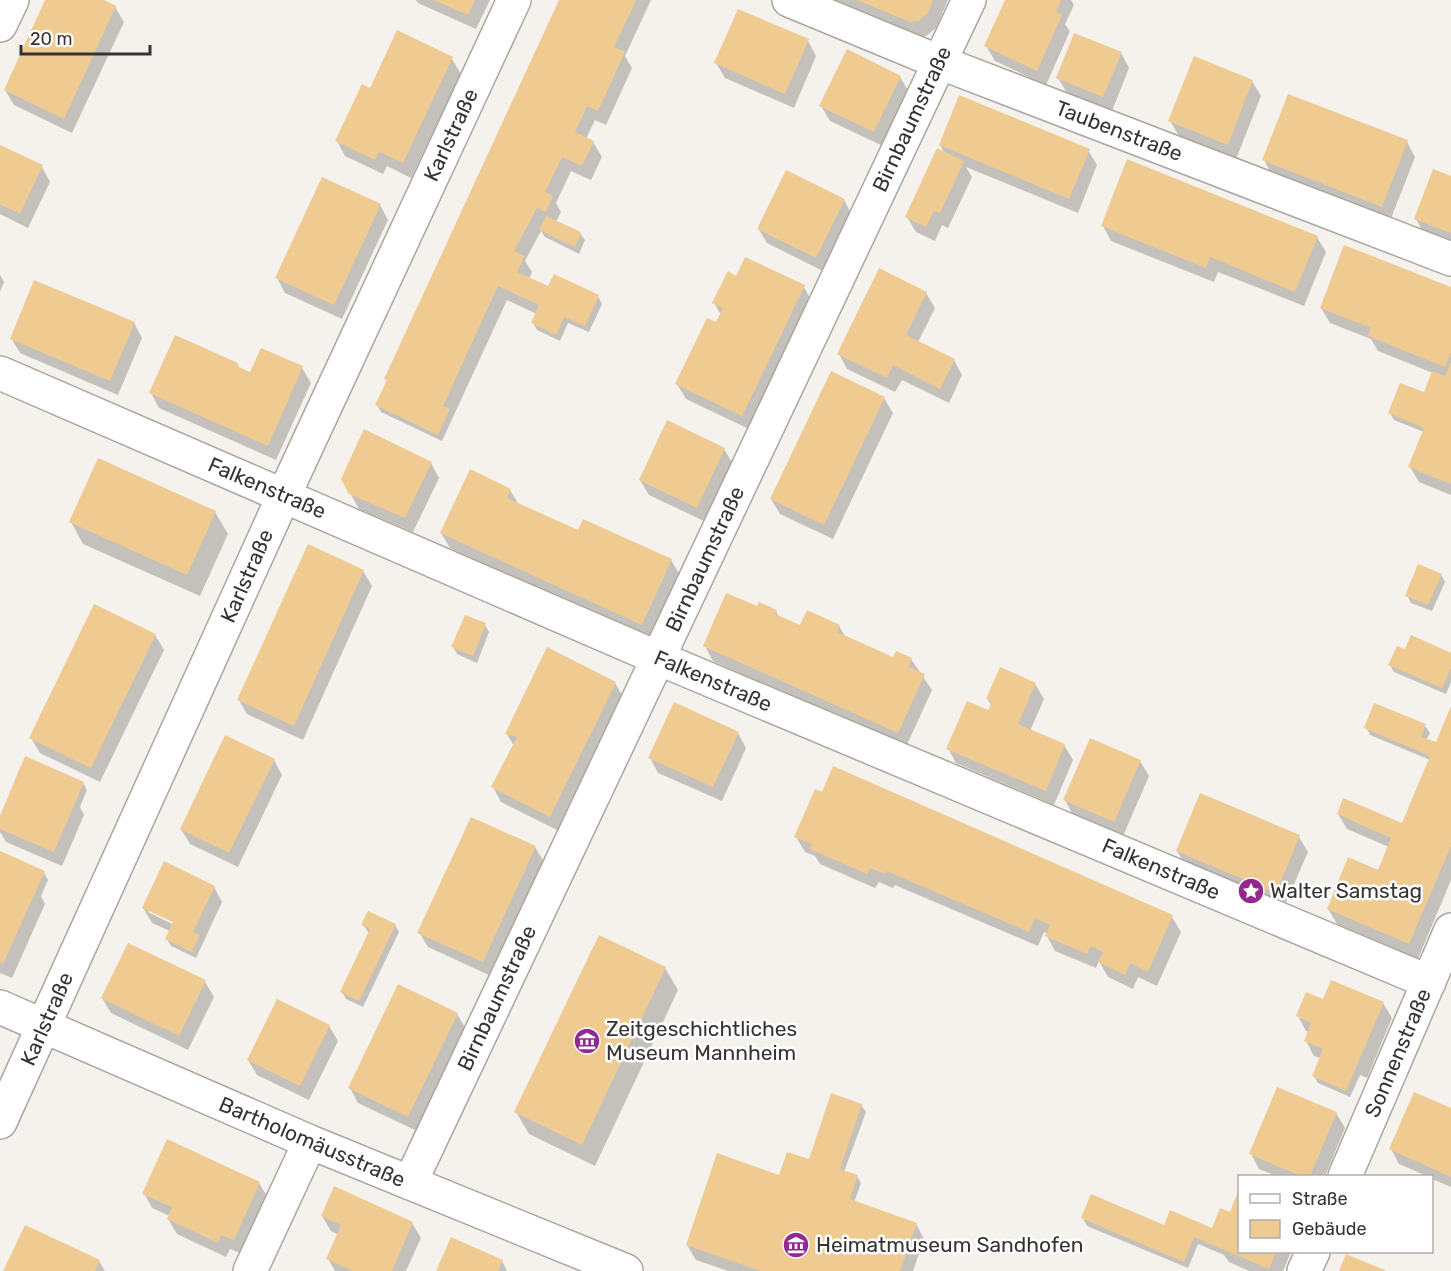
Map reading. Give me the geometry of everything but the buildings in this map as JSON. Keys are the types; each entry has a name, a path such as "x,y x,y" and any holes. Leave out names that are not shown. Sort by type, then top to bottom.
{"street":[{"path":"0,26 12,0"},
{"name":"Karlstraße","path":"0,1122 284,495 514,0"},
{"name":"Taubenstraße","path":"789,0 939,62 1451,259"},
{"name":"Birnbaumstraße","path":"410,1183 969,0"},
{"name":"Falkenstraße","path":"0,373 658,658 1429,982"},
{"name":"Sonnenstraße","path":"1345,1175 1451,930"},
{"name":"Bartholomäusstraße","path":"0,1007 310,1142 626,1271"},
{"path":"250,1271 310,1142"},
{"path":"1304,1271 1312,1253"}],"place":[{"name":"Walter Samstag","path":"1251,891"},
{"name":"Zeitgeschichtliches Museum Mannheim","path":"587,1041"},
{"name":"Heimatmuseum Sandhofen","path":"796,1245"}]}
